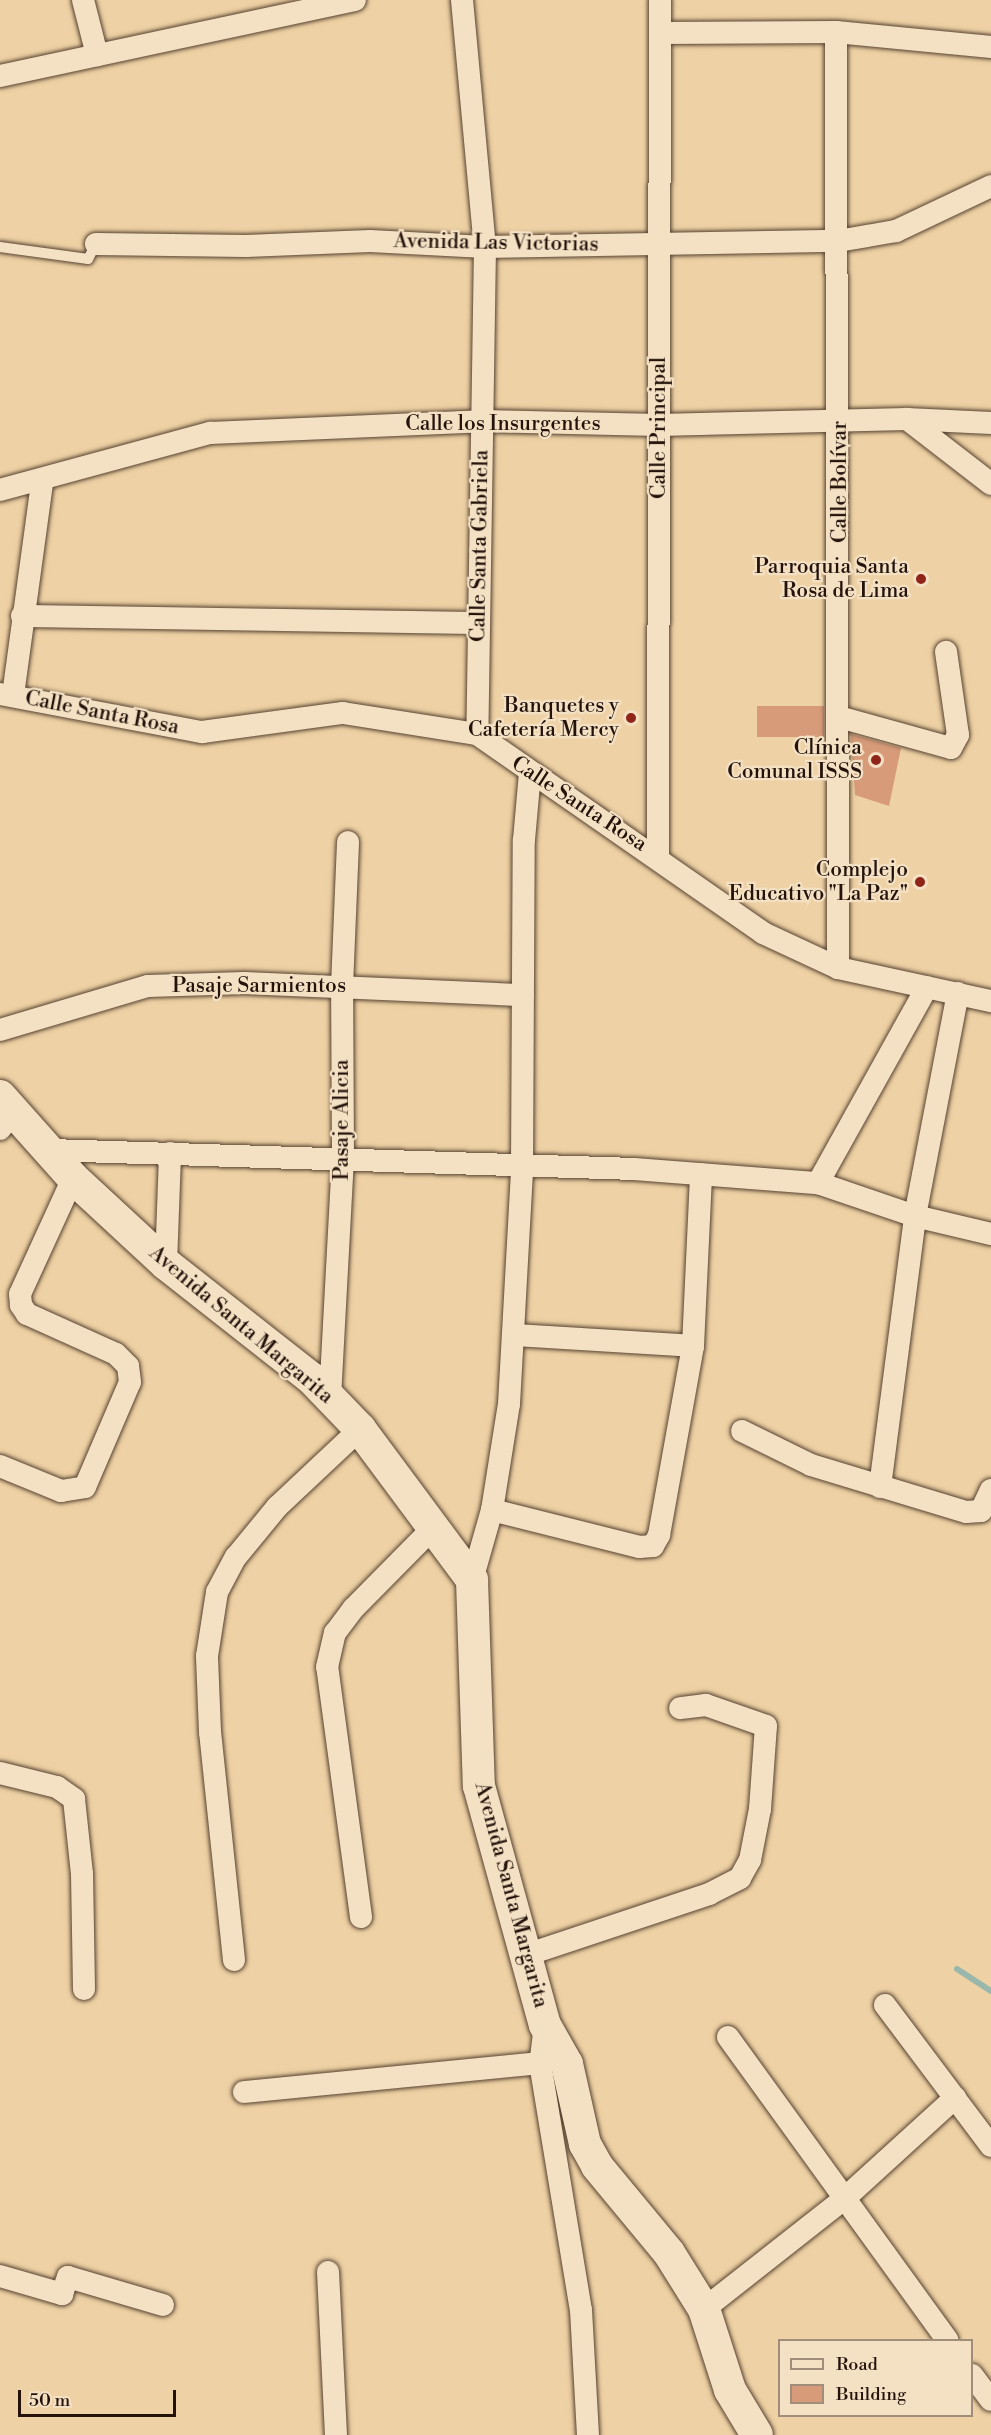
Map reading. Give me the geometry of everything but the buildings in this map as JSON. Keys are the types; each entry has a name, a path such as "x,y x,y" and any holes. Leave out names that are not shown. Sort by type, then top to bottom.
{"street":[{"path":"82,0 97,55"},
{"path":"0,76 355,0"},
{"name":"Calle Santa Gabriela","path":"462,0 485,247 477,734"},
{"name":"Calle Principal","path":"658,855 660,0"},
{"path":"660,33 836,32 991,47"},
{"name":"Calle Bolívar","path":"836,32 840,420 838,968"},
{"name":"Avenida Las Victorias","path":"96,244 234,247 370,241 485,247 838,241 896,231 991,186"},
{"path":"907,419 991,484"},
{"name":"Calle los Insurgentes","path":"0,490 42,482 210,433 482,421 659,425 907,419 991,423"},
{"path":"7,694 22,616 42,482"},
{"path":"22,616 479,623"},
{"path":"839,717 951,748 958,735 946,652"},
{"name":"Calle Santa Rosa","path":"7,694 140,723 202,732 343,713 477,734 530,774 658,855 763,933 838,968 991,1001"},
{"path":"472,1580 492,1510 510,1404 522,1168 524,840 530,774"},
{"name":"Pasaje Alicia","path":"330,1398 343,1160 342,986 348,842"},
{"name":"Pasaje Sarmientos","path":"0,1030 148,986 342,986 523,995"},
{"path":"818,1183 927,987"},
{"path":"880,1487 915,1216 958,993"},
{"name":"Avenida Santa Margarita","path":"5,1112 50,1150 73,1178 166,1264 330,1398 360,1429 472,1580 478,1786 529,1954 545,2025 567,2064 585,2144 597,2166 669,2253 704,2309 730,2390 749,2434"},
{"path":"50,1150 701,1174 818,1183 915,1216 991,1234"},
{"path":"166,1264 170,1153"},
{"path":"492,1510 639,1547 652,1546 659,1535 693,1346 701,1174"},
{"path":"0,1466 61,1491 85,1487 130,1382 128,1366 116,1354 27,1314 21,1305 20,1294 73,1178"},
{"path":"514,1335 693,1346"},
{"path":"234,1960 210,1732 207,1656 217,1592 236,1557 277,1507 360,1429"},
{"path":"742,1431 786,1456 966,1512 981,1511 991,1490"},
{"path":"361,1917 327,1667 335,1633 354,1608 433,1528"},
{"path":"529,1954 709,1894 740,1878 750,1860 760,1809 766,1726 706,1705 680,1708"},
{"path":"0,1773 57,1787 74,1799 82,1874 84,1989"},
{"path":"885,2005 991,2146"},
{"path":"545,2025 540,2063 581,2310 588,2435"},
{"path":"728,2037 946,2339"},
{"path":"244,2092 540,2063"},
{"path":"704,2309 845,2198 955,2098"},
{"path":"328,2272 336,2435"},
{"path":"0,2276 62,2294 68,2277 163,2305"},
{"path":"973,2375 991,2400"}],"lane":[{"name":"Avenida Las Victorias","path":"0,247 88,259 96,244"}],"waterway":[{"path":"957,1969 991,1991"}],"place":[{"name":"Parroquia Santa Rosa de Lima","path":"921,579"},
{"name":"Banquetes y Cafetería Mercy","path":"631,718"},
{"name":"Clínica Comunal ISSS","path":"876,760"},
{"name":"Complejo Educativo \"La Paz\"","path":"920,882"}]}
